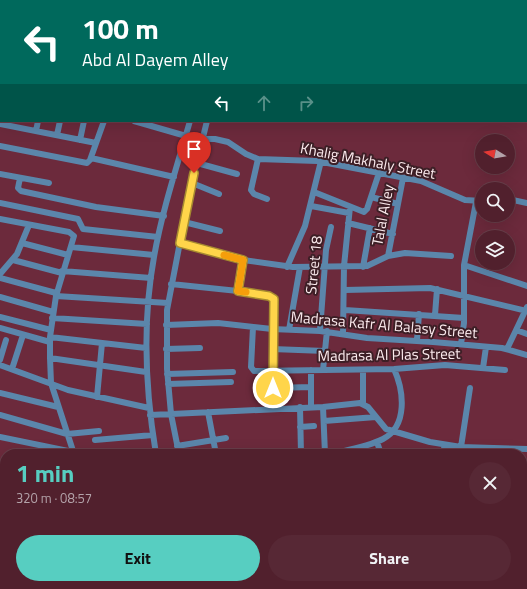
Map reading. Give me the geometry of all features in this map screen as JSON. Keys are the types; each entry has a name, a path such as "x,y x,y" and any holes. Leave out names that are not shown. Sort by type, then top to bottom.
{"street":[{"path":"36,131 38,122"},
{"path":"57,135 60,122"},
{"path":"80,140 84,122"},
{"path":"0,146 85,164 91,158 104,122"},
{"path":"137,122 186,136"},
{"path":"155,449 149,411 146,372 150,278 158,237 190,122"},
{"path":"178,449 167,374 166,325 168,303 184,222 207,122"},
{"path":"0,124 15,124 36,131 96,143"},
{"name":"Khalig Makhaly Street","path":"202,139 215,139 228,142 246,154 258,159 298,159 321,161 430,184 465,200 475,201"},
{"path":"91,158 174,177"},
{"path":"258,159 251,190 254,194 267,198"},
{"path":"287,267 305,226 321,161"},
{"path":"197,163 237,174"},
{"path":"314,192 362,212 367,209 379,173"},
{"path":"0,174 49,183"},
{"path":"20,178 18,188 21,191 96,207 164,216"},
{"name":"Talal Alley","path":"388,256 403,178"},
{"path":"192,183 219,194"},
{"path":"371,198 398,204"},
{"path":"515,201 527,204"},
{"path":"0,203 78,219 83,229 158,237"},
{"path":"311,206 349,213"},
{"path":"343,334 345,310 344,266 350,206"},
{"path":"0,219 72,232 74,236 56,294 50,330 51,383 72,449"},
{"path":"461,344 464,318 464,265 475,219"},
{"path":"184,222 220,231"},
{"path":"348,223 392,234"},
{"path":"0,274 13,260 29,225"},
{"name":"Street 18","path":"320,330 331,227"},
{"path":"363,266 370,228"},
{"path":"22,243 68,255"},
{"path":"180,243 243,260 287,267 373,265 388,256 405,253 451,256"},
{"path":"71,247 154,255"},
{"path":"13,260 62,272 150,278"},
{"path":"238,291 243,260"},
{"path":"464,265 527,286"},
{"path":"289,330 300,267"},
{"path":"0,278 56,294 168,303"},
{"path":"172,284 238,291 272,298 274,303 272,349 275,408"},
{"path":"344,290 392,288 437,289 526,309 507,349"},
{"path":"435,316 437,289"},
{"path":"0,297 52,315 147,324"},
{"path":"345,310 464,318"},
{"path":"417,340 419,314"},
{"path":"0,317 50,330"},
{"name":"Madrasa Kafr Al Balasy Street","path":"166,325 206,322 272,329 320,330 367,338 417,340 507,349 527,355"},
{"name":"Madrasa Al Plas Street","path":"253,327 251,368 254,371 363,370 445,365 505,370"},
{"path":"0,328 23,335 50,340 102,343 146,348"},
{"path":"516,330 527,334"},
{"path":"323,370 327,331"},
{"path":"12,369 23,335"},
{"path":"0,360 6,340"},
{"path":"96,397 102,343"},
{"path":"484,368 486,347"},
{"path":"166,349 200,348"},
{"path":"272,349 325,351"},
{"path":"50,358 146,372"},
{"path":"0,365 73,392 149,411 172,414 363,404 368,407 383,426 393,432 446,446 527,449"},
{"path":"353,449 377,442 393,432 400,415 402,400 400,384 394,369"},
{"path":"310,370 311,407"},
{"path":"363,370 363,404"},
{"path":"167,374 233,372"},
{"path":"168,384 231,382"},
{"path":"273,388 311,387"},
{"path":"462,447 470,388"},
{"path":"0,393 58,407"},
{"path":"300,407 301,449"},
{"path":"323,407 325,449"},
{"path":"208,412 215,449"},
{"path":"0,415 67,434 99,431"},
{"path":"324,421 376,417"},
{"path":"300,427 314,426"},
{"path":"95,440 153,434"},
{"path":"0,437 55,449"},
{"path":"177,446 226,438"},
{"path":"377,442 379,449"}],"slow traffic":[{"path":"224,255 243,260 238,291 246,292"}],"route":[{"path":"194,173 180,243 243,260 238,291 269,296 274,299 272,329 273,388"}]}
